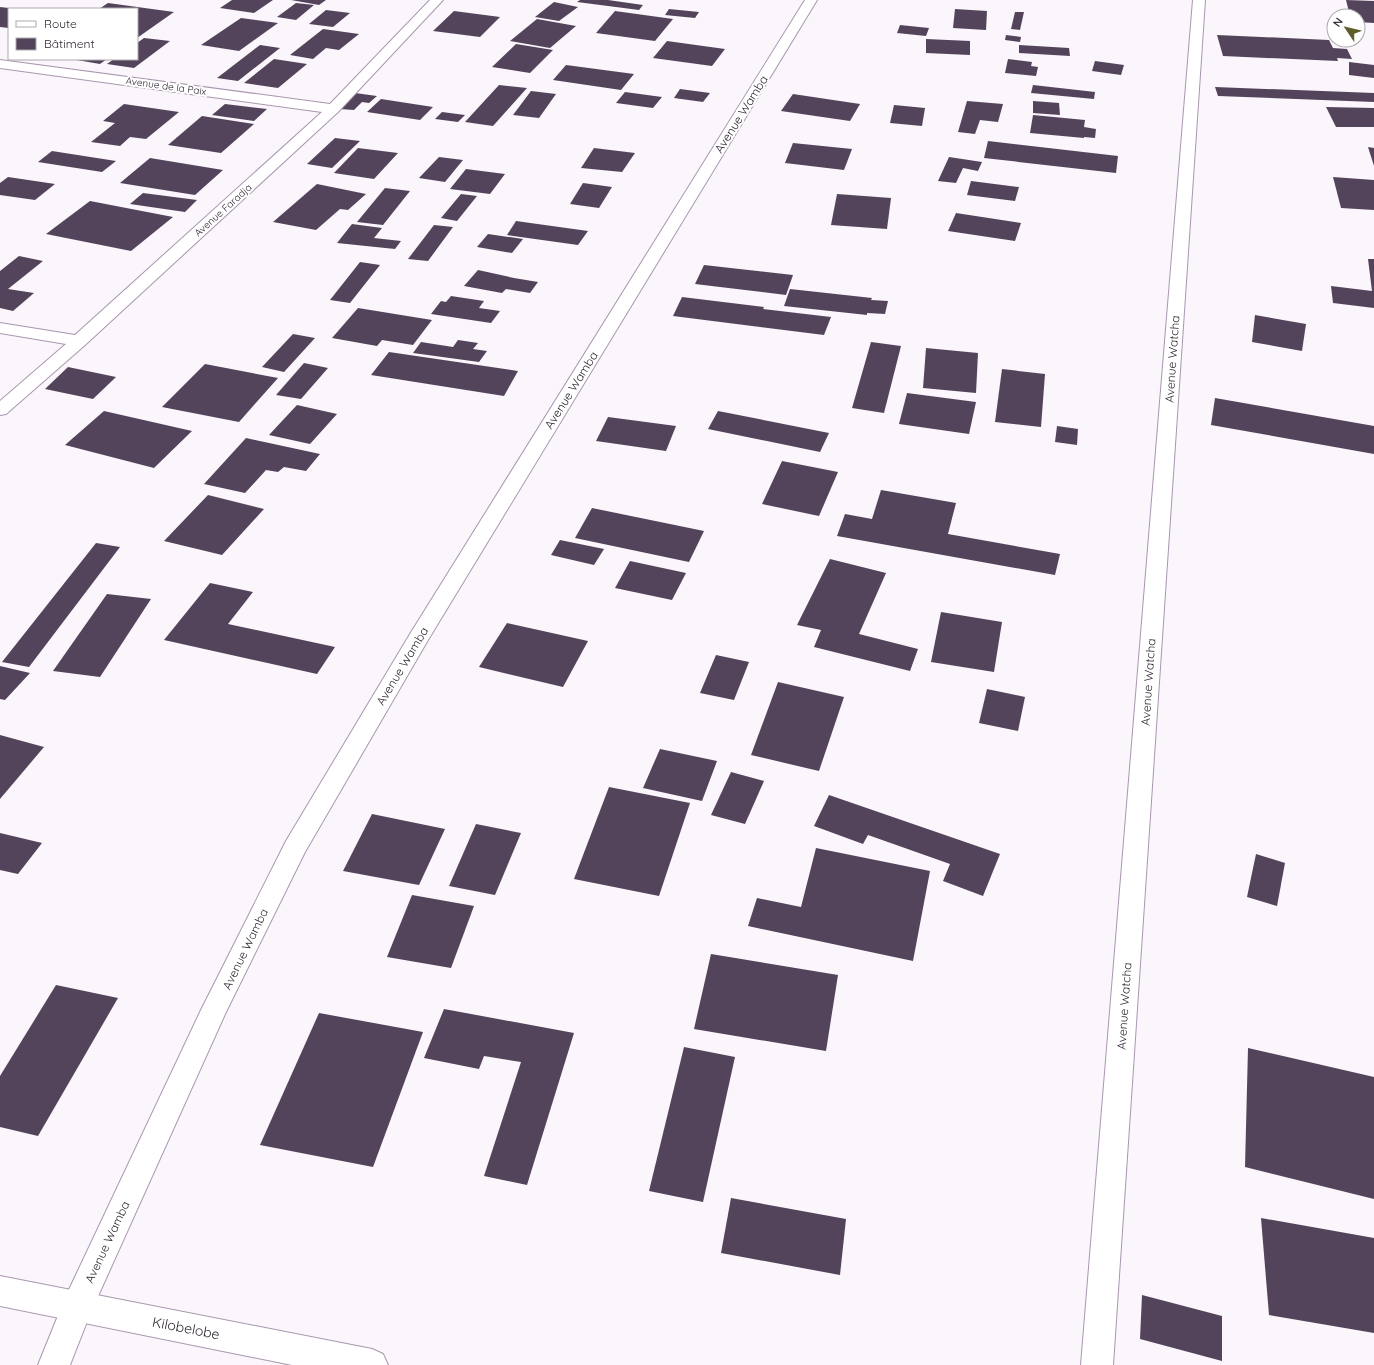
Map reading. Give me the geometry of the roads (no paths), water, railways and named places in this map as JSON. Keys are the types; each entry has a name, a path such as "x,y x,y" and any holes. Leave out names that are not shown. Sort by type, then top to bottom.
{"street":[{"name":"Avenue Faradja","path":"0,410 79,341 332,109 437,0"},
{"name":"Avenue Wamba","path":"54,1365 77,1307 214,1010 295,848 418,639 811,0"},
{"name":"Avenue Watcha","path":"1097,1365 1199,0"},
{"name":"Avenue de la Paix","path":"0,64 332,109"},
{"path":"0,328 79,341"},
{"name":"Kilobelobe","path":"0,1291 372,1365"}]}
